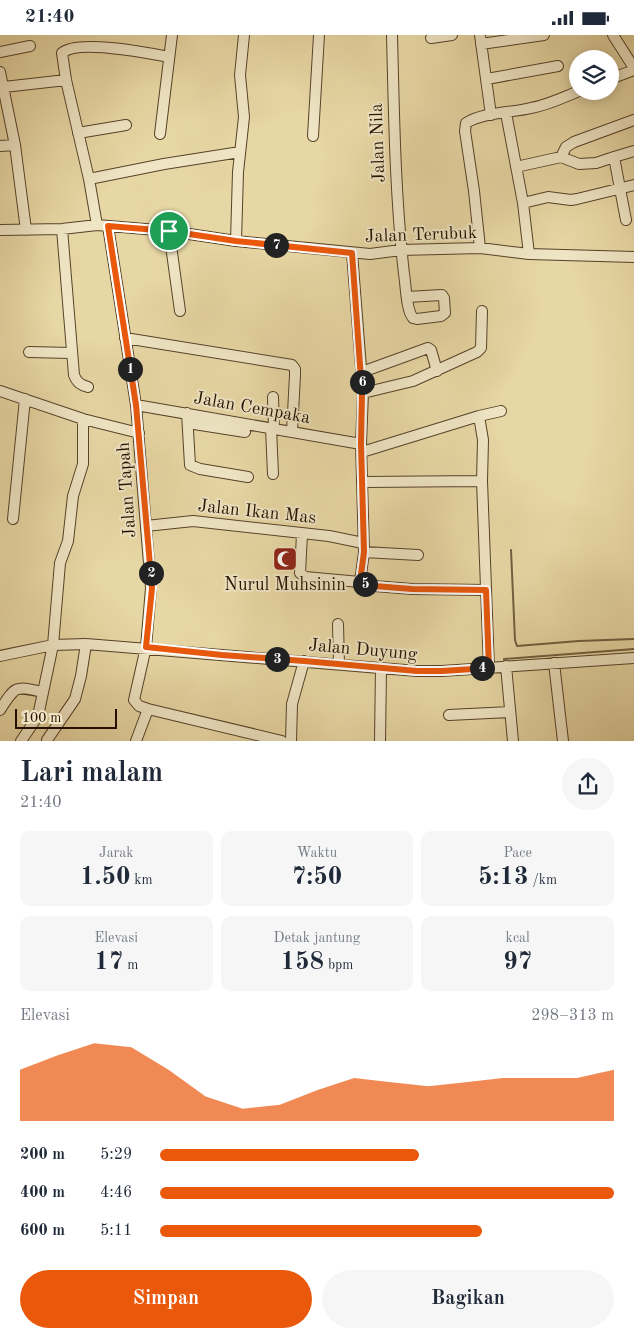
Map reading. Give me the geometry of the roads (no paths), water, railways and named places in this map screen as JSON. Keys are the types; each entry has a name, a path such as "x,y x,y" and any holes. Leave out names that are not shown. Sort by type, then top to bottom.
{"street":[{"path":"160,134 172,35"},
{"path":"236,241 238,172 244,117 240,75 244,35"},
{"path":"313,136 319,35"},
{"name":"Jalan Nila","path":"392,35 396,195 407,297"},
{"path":"431,39 452,35"},
{"path":"491,115 480,39 544,35"},
{"path":"613,35 634,69 619,75"},
{"path":"0,52 30,46"},
{"name":"Jalan Tapah","path":"148,709 139,706 134,700 146,647 152,588 136,405 125,338 102,225 78,133 62,53 70,48 93,47 130,49 169,57"},
{"path":"487,79 558,66"},
{"path":"26,230 15,145 2,80 66,80"},
{"path":"480,248 466,123 491,115 534,108 569,95"},
{"path":"506,113 523,203 529,254"},
{"path":"561,157 566,147 574,142 634,121"},
{"path":"78,133 126,125"},
{"path":"0,146 15,145"},
{"path":"516,167 561,157 579,164 596,163 634,151"},
{"path":"89,179 164,163 240,152"},
{"path":"614,157 626,220"},
{"path":"523,203 548,197 571,200 634,185"},
{"name":"Jalan Terubuk","path":"0,229 62,229 102,225 370,254 401,250 480,248 529,254 634,257"},
{"path":"62,229 74,375 76,381 88,387"},
{"path":"169,231 180,311"},
{"path":"352,253 362,372 363,547 360,582"},
{"path":"362,393 398,386 437,371 477,352 481,348 482,311"},
{"path":"125,338 292,365 295,369 292,432"},
{"path":"362,372 428,348 431,350 437,371"},
{"path":"29,352 71,353"},
{"path":"0,391 83,419 139,433"},
{"path":"273,397 273,475"},
{"path":"13,519 25,399"},
{"name":"Jalan Cempaka","path":"136,405 187,418 272,428 362,448"},
{"path":"362,448 501,411"},
{"path":"480,416 484,452 482,481 489,668"},
{"path":"187,418 189,461 192,467 248,477"},
{"path":"21,741 38,716 44,692 53,645 60,563 68,541 73,495 83,464 83,419"},
{"path":"221,423 245,432"},
{"path":"363,482 482,481"},
{"name":"Jalan Ikan Mas","path":"146,526 193,521 329,536 363,547 418,555"},
{"path":"302,534 300,573 305,577 412,589 486,590"},
{"path":"338,624 339,664"},
{"path":"47,740 75,699 86,644"},
{"name":"Jalan Duyung","path":"0,656 53,645 86,644 146,647 417,671 634,658"},
{"path":"291,741 292,704 304,661"},
{"path":"554,663 563,741"},
{"path":"506,666 513,741"},
{"path":"380,741 381,668"},
{"path":"0,710 12,691 19,688 44,692"},
{"path":"136,741 148,709 239,736 282,741"},
{"path":"449,715 510,712"}],"waterway":[{"path":"511,550 515,640 517,646 634,639"},
{"path":"504,660 634,649"}],"place":[{"name":"Nurul Muhsinin","path":"285,559"}]}
